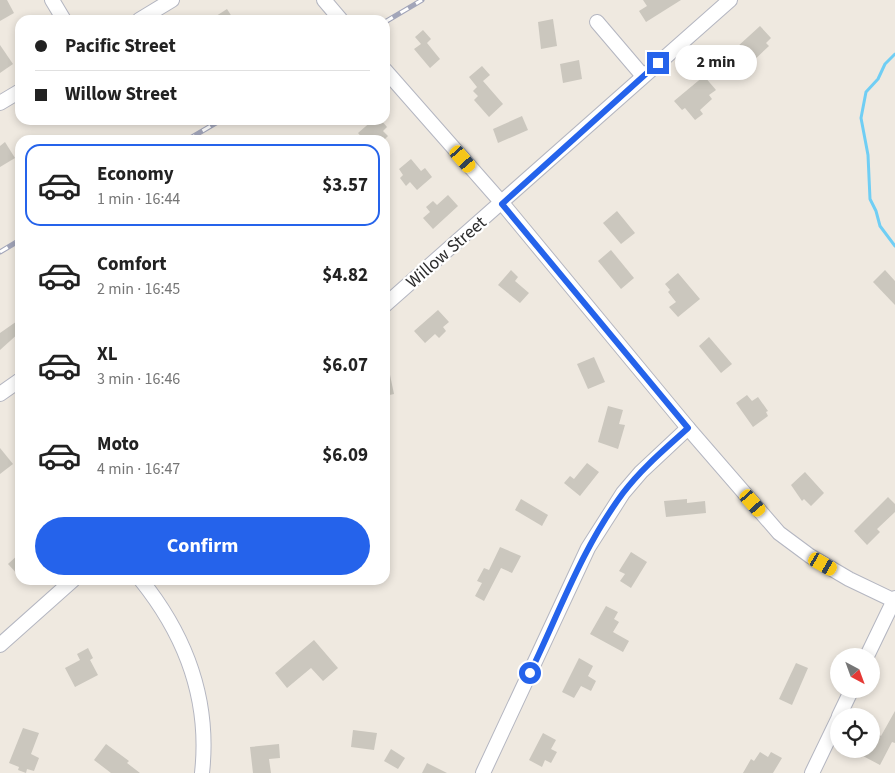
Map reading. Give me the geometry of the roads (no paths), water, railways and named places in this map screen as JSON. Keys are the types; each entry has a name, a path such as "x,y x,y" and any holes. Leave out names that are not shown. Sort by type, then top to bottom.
{"street":[{"path":"52,0 61,15"},
{"path":"147,15 172,0"},
{"path":"324,0 337,15"},
{"name":"Willow Street","path":"390,301 502,204 730,0"},
{"path":"597,22 643,76"},
{"path":"390,76 502,204 688,428 779,533 810,556 849,579 895,600 871,648"},
{"path":"0,103 15,94"},
{"path":"0,394 15,384"},
{"path":"483,773 588,548 623,493 641,472 688,428"},
{"path":"0,645 67,585"},
{"path":"145,585 171,620 188,658 201,713 204,754 202,773"},
{"path":"812,773 830,736"}],"waterway":[{"path":"895,54 885,64 878,79 866,92 861,118 868,155 870,199 880,226 895,246"}],"railway":[{"path":"390,19 422,0"},
{"path":"196,135 212,125"},
{"path":"0,252 15,243"}]}
